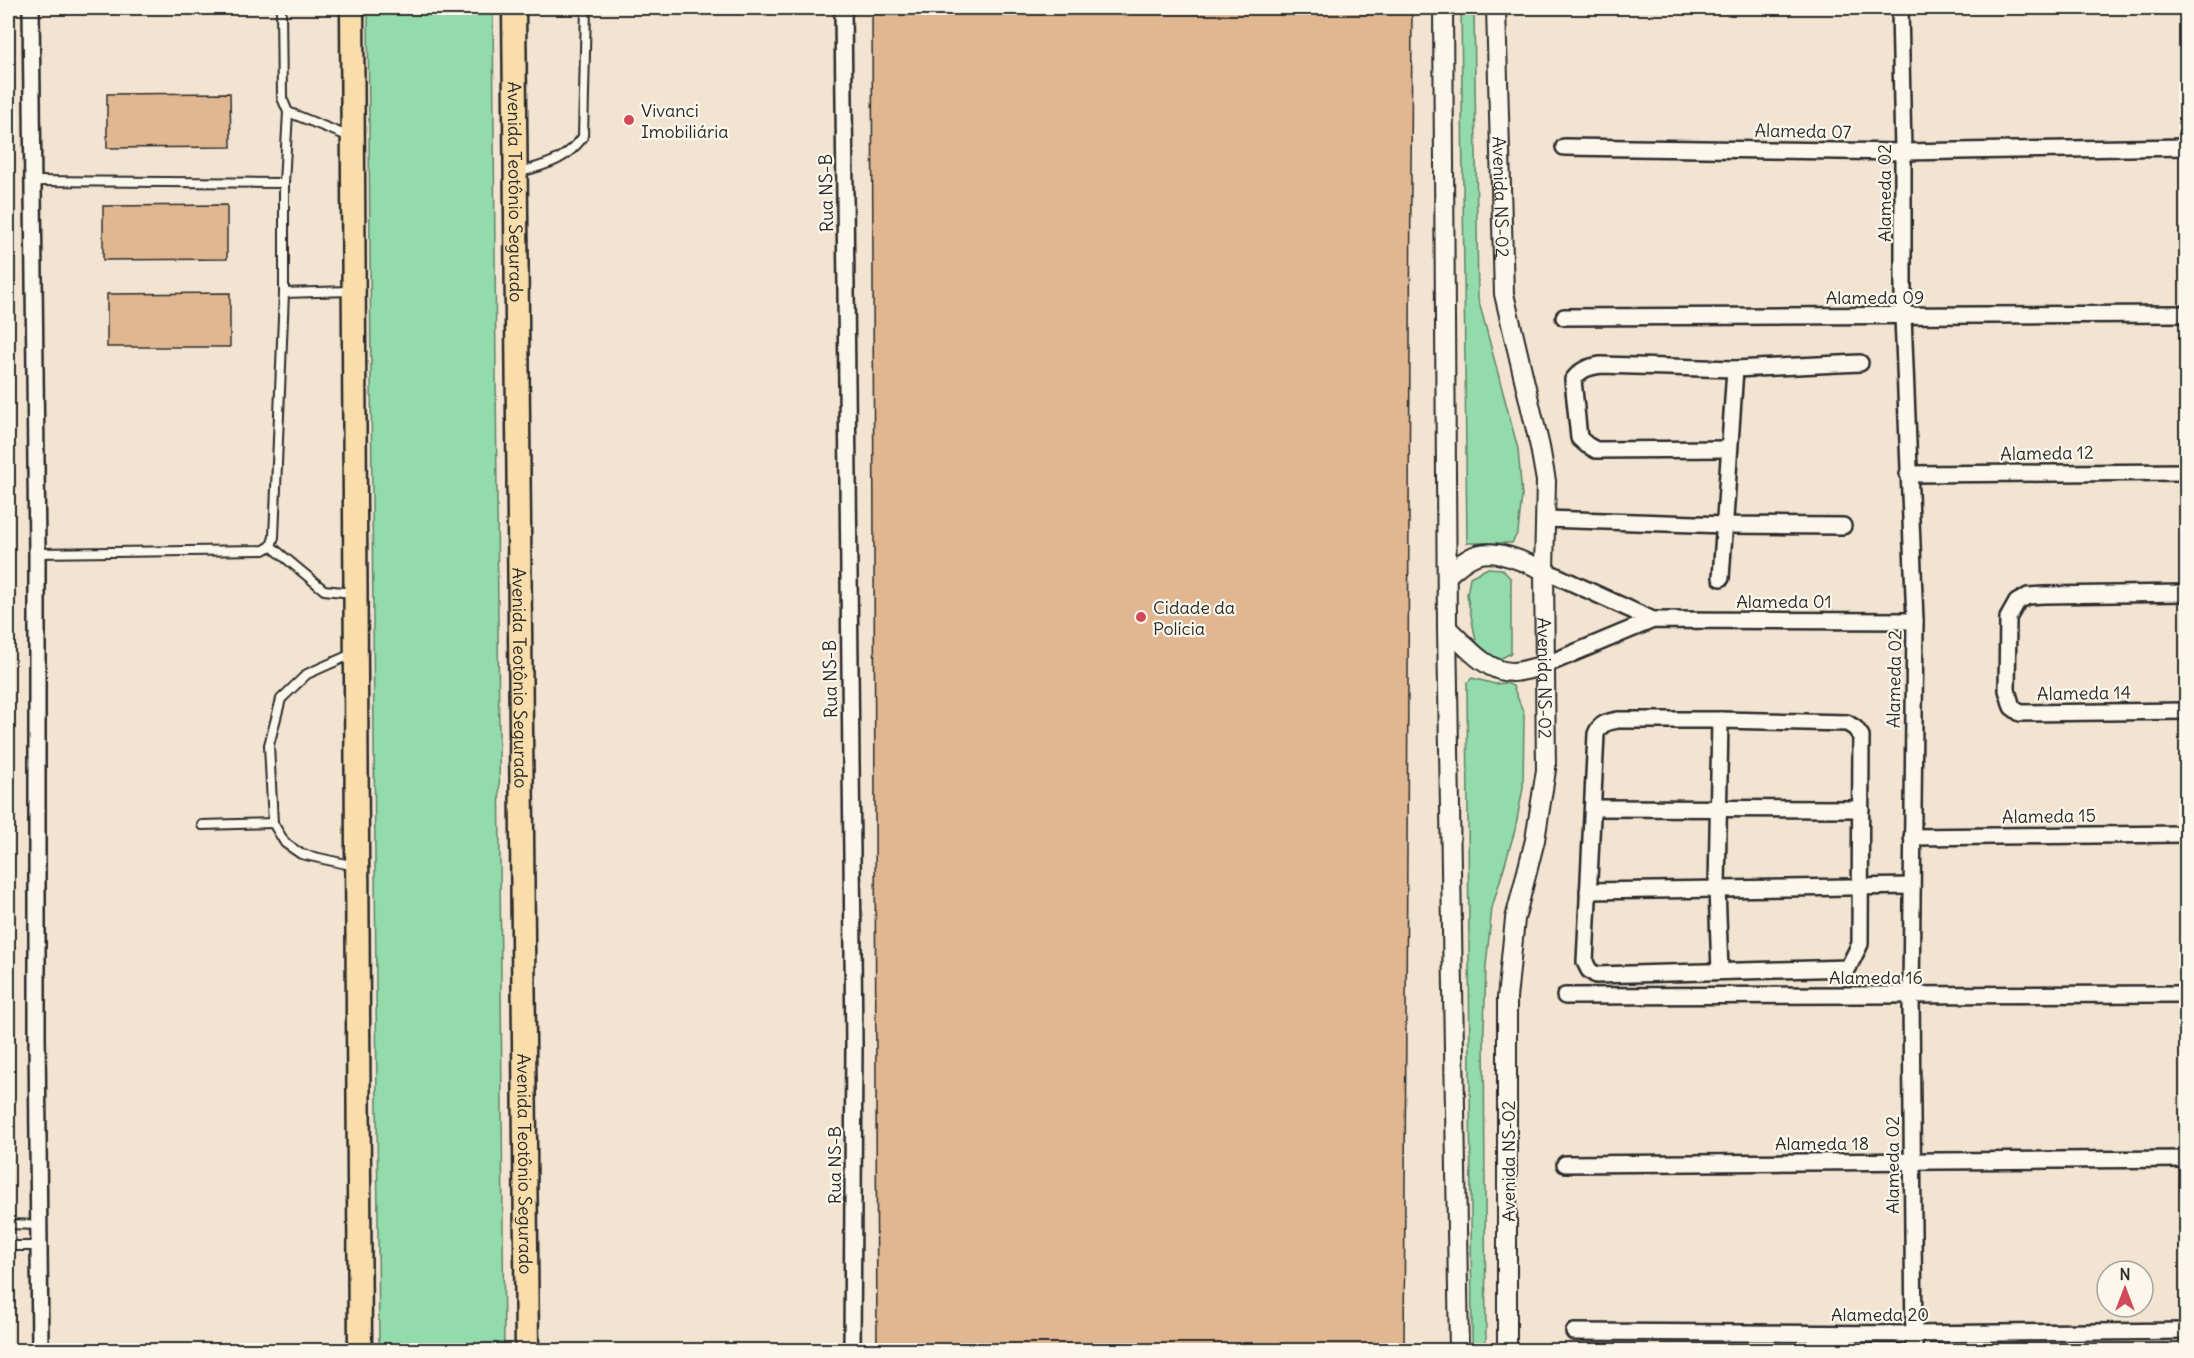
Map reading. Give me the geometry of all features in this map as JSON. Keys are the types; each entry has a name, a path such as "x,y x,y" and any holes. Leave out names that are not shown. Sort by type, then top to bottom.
{"main road":[{"path":"352,8 360,1350"},
{"name":"Avenida Teotônio Segurado","path":"514,8 527,1350"}],"street":[{"path":"31,8 37,553 40,1350"},
{"name":"Rua NS-B","path":"843,8 854,1044 852,1350"},
{"path":"1443,8 1447,628 1459,1350"},
{"name":"Avenida NS-02","path":"1496,8 1504,294 1546,481 1544,570 1546,770 1535,840 1515,919 1507,998 1508,1350"},
{"name":"Alameda 02","path":"1900,8 1903,316 1915,621 1911,996 1914,1350"},
{"name":"Alameda 07","path":"1564,147 1903,152 2187,147"},
{"name":"Alameda 09","path":"1564,317 2187,314"},
{"path":"1728,449 1596,450 1579,438 1574,380 1578,372 1588,367 1601,365 1735,369 1860,363"},
{"path":"1721,578 1735,369"},
{"name":"Alameda 12","path":"1908,474 2187,472"},
{"path":"1545,519 1843,526"},
{"path":"1447,575 1472,557 1486,553 1504,556 1544,570"},
{"name":"Alameda 01","path":"1544,570 1653,620"},
{"name":"Alameda 14","path":"2187,593 2028,596 2017,602 2008,618 2007,666 2009,700 2012,707 2020,713 2187,711"},
{"name":"Alameda 01","path":"1545,665 1653,620 1915,621"},
{"path":"1447,628 1484,662 1500,671 1515,672 1545,665"},
{"path":"1618,720 1720,720 1847,723 1855,728 1861,736 1860,944 1848,968 1596,975 1589,970 1585,962 1593,808 1596,734 1599,727 1605,723 1618,720"},
{"path":"1720,720 1718,888 1720,971"},
{"path":"1593,808 1860,809"},
{"name":"Alameda 15","path":"1912,837 2187,834"},
{"path":"1588,891 1859,885 1912,886"},
{"name":"Alameda 16","path":"1565,996 2187,994"},
{"name":"Alameda 18","path":"1565,1164 2187,1159"},
{"name":"Alameda 20","path":"1574,1332 1914,1334 2187,1331"}],"lane":[{"path":"37,553 264,550 271,546 274,537 284,293 284,183 288,112 282,98 281,8"},
{"path":"516,174 562,158 575,148 583,137 586,8"},
{"path":"288,112 353,139"},
{"path":"33,181 284,183"},
{"path":"284,293 355,291"},
{"path":"271,546 324,590 356,594"},
{"path":"356,652 307,674 281,699 269,745 273,823 285,843 301,854 357,866"},
{"path":"202,825 273,823"},
{"path":"8,1224 39,1225"},
{"path":"8,1246 39,1246"}],"green space":[{"path":"368,8 493,8 504,1350 379,1350"},
{"path":"1461,8 1474,8 1478,298 1518,449 1522,496 1518,532 1512,543 1467,543"},
{"path":"1488,568 1502,569 1511,579 1511,653 1500,659 1488,660 1478,651 1467,595 1470,577"},
{"path":"1472,678 1513,686 1524,714 1523,788 1515,830 1492,908 1486,966 1484,1030 1486,1350 1472,1350 1467,683"}],"building":[{"name":"Cidade da Polícia","path":"872,8 1412,8 1404,1350 877,1350"},
{"path":"230,93 231,147 107,148 107,94"},
{"path":"227,205 227,259 103,260 103,206"},
{"path":"230,293 230,347 107,347 107,294"}],"place":[{"name":"Vivanci Imobiliária","path":"629,120"},
{"name":"Cidade da Polícia","path":"1141,617"}]}
